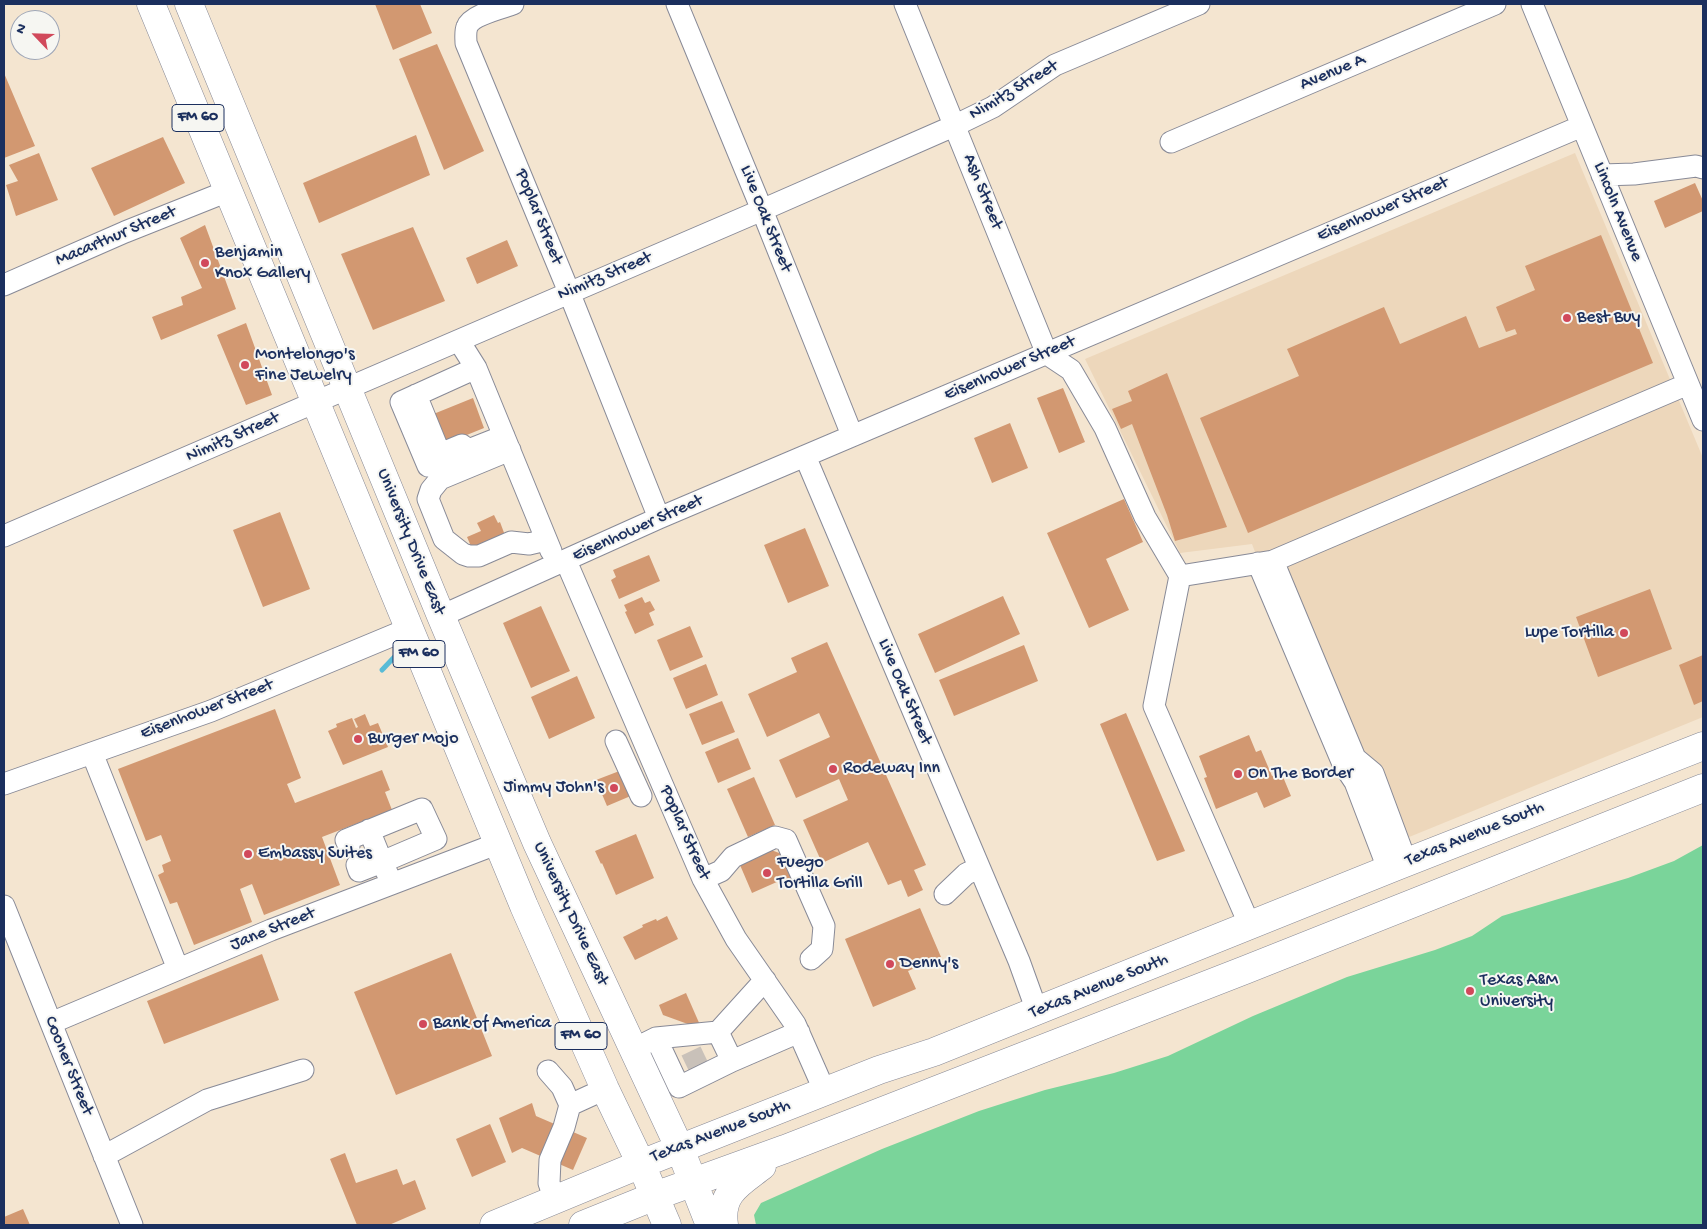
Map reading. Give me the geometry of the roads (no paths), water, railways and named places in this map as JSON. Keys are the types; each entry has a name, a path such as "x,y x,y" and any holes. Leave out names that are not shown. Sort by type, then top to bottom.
{"main road":[{"name":"University Drive East","path":"151,4 408,629 550,968 641,1164"},
{"path":"168,4 177,25 184,30 194,16"},
{"name":"University Drive East","path":"194,16 441,616 537,843 669,1044 680,1148 694,1184"},
{"path":"189,97 196,95 207,102 222,137 248,148"},
{"name":"Texas Avenue South","path":"494,1225 680,1148 879,1070 934,1052 1397,866 1703,746"},
{"name":"Texas Avenue South","path":"583,1225 655,1196 694,1184 785,1149 1703,788"},
{"path":"1397,866 1412,903"},
{"path":"724,1225 725,1205 733,1188 785,1149"},
{"name":"FM 60","path":"641,1164 667,1225"},
{"name":"FM 60","path":"694,1184 710,1225"}],"street":[{"name":"Poplar Street","path":"513,4 479,16 472,21 467,27 466,43 660,518"},
{"name":"Live Oak Street","path":"677,4 852,435"},
{"name":"Ash Street","path":"905,4 956,125 1047,354"},
{"name":"Nimitz Street","path":"4,536 956,125 993,107 1055,65 1199,4"},
{"name":"Avenue A","path":"1170,142 1496,4"},
{"name":"Lincoln Avenue","path":"1532,4 1602,175 1694,385 1703,420"},
{"name":"Eisenhower Street","path":"441,616 852,435 1582,126"},
{"path":"1602,175 1634,174 1696,166 1703,168"},
{"name":"Macarthur Street","path":"4,285 124,232 228,191"},
{"name":"Poplar Street","path":"459,341 476,368 546,540 562,563 703,879 736,939 787,1011 799,1032 825,1092"},
{"path":"1047,354 1071,370 1105,428 1145,518 1180,576 1154,706 1250,926"},
{"path":"476,368 401,402 428,466 507,444"},
{"path":"1180,576 1265,562 1694,385"},
{"path":"416,395 438,449 445,452 507,444"},
{"path":"507,444 445,493 444,501 463,554 479,556 511,542 528,544 546,540"},
{"name":"Live Oak Street","path":"804,456 1019,962 1037,1011"},
{"path":"1265,562 1355,758 1373,773 1402,851 1397,866"},
{"name":"Eisenhower Street","path":"4,784 211,711 408,629"},
{"path":"616,741 641,796"},
{"path":"92,753 178,969"},
{"path":"349,846 346,840 422,809 436,839 360,871 357,865"},
{"path":"369,830 392,884"},
{"path":"703,879 721,871 733,858 775,837 786,840 824,926 822,949 811,959"},
{"name":"Jane Street","path":"51,1023 271,930 499,843"},
{"path":"945,894 966,874 978,868"},
{"name":"Cooner Street","path":"4,906 132,1225"},
{"path":"765,980 718,1032 669,1044 679,1088 697,1077 799,1032"},
{"path":"718,1032 732,1061"},
{"path":"104,1156 207,1100 304,1070"},
{"path":"548,1071 562,1087 570,1105 564,1127 550,1160 549,1183 555,1200"},
{"path":"570,1105 605,1089"}],"waterway":[{"path":"382,670 400,651"}],"tunnel":[{"path":"691,1051 702,1074"}],"place":[{"name":"Benjamin Knox Gallery","path":"205,263"},
{"name":"Best Buy","path":"1567,318"},
{"name":"Montelongo's Fine Jewelry","path":"245,365"},
{"name":"Lupe Tortilla","path":"1624,633"},
{"name":"Burger Mojo","path":"358,739"},
{"name":"Rodeway Inn","path":"833,769"},
{"name":"On The Border","path":"1238,774"},
{"name":"Jimmy John's","path":"614,788"},
{"name":"Embassy Suites","path":"248,854"},
{"name":"Fuego Tortilla Grill","path":"767,873"},
{"name":"Denny's","path":"890,964"},
{"name":"Texas A&M University","path":"1470,991"},
{"name":"Bank of America","path":"423,1024"}]}
